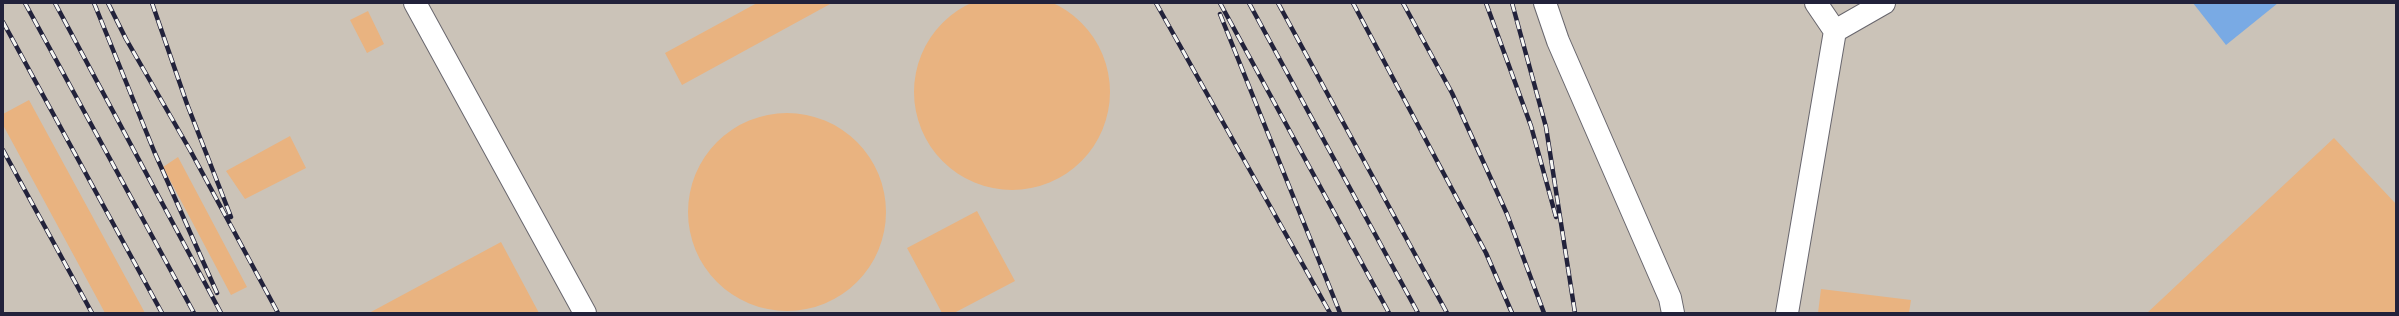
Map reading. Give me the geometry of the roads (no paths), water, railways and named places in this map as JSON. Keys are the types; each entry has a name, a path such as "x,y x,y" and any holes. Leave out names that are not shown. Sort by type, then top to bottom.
{"lane":[{"path":"415,3 585,313"},
{"path":"1545,3 1558,41 1670,298 1673,313"},
{"path":"1787,313 1835,31 1816,3"},
{"path":"1835,31 1884,3"}],"water":[{"path":"2193,3 2278,3 2226,45"}],"railway":[{"path":"25,3 194,313"},
{"path":"55,3 221,313"},
{"path":"94,3 154,151 217,293"},
{"path":"108,3 126,39 190,150 278,313"},
{"path":"152,3 187,104 231,217"},
{"path":"1156,3 1330,313"},
{"path":"1220,3 1389,313"},
{"path":"1249,3 1418,313"},
{"path":"1278,3 1447,313"},
{"path":"1353,3 1486,253 1512,313"},
{"path":"1403,3 1452,93 1507,214 1544,313"},
{"path":"1486,3 1531,126 1556,217"},
{"path":"1512,3 1546,127 1575,313"},
{"path":"1220,14 1340,313"},
{"path":"3,22 162,313"},
{"path":"3,150 92,313"}]}
